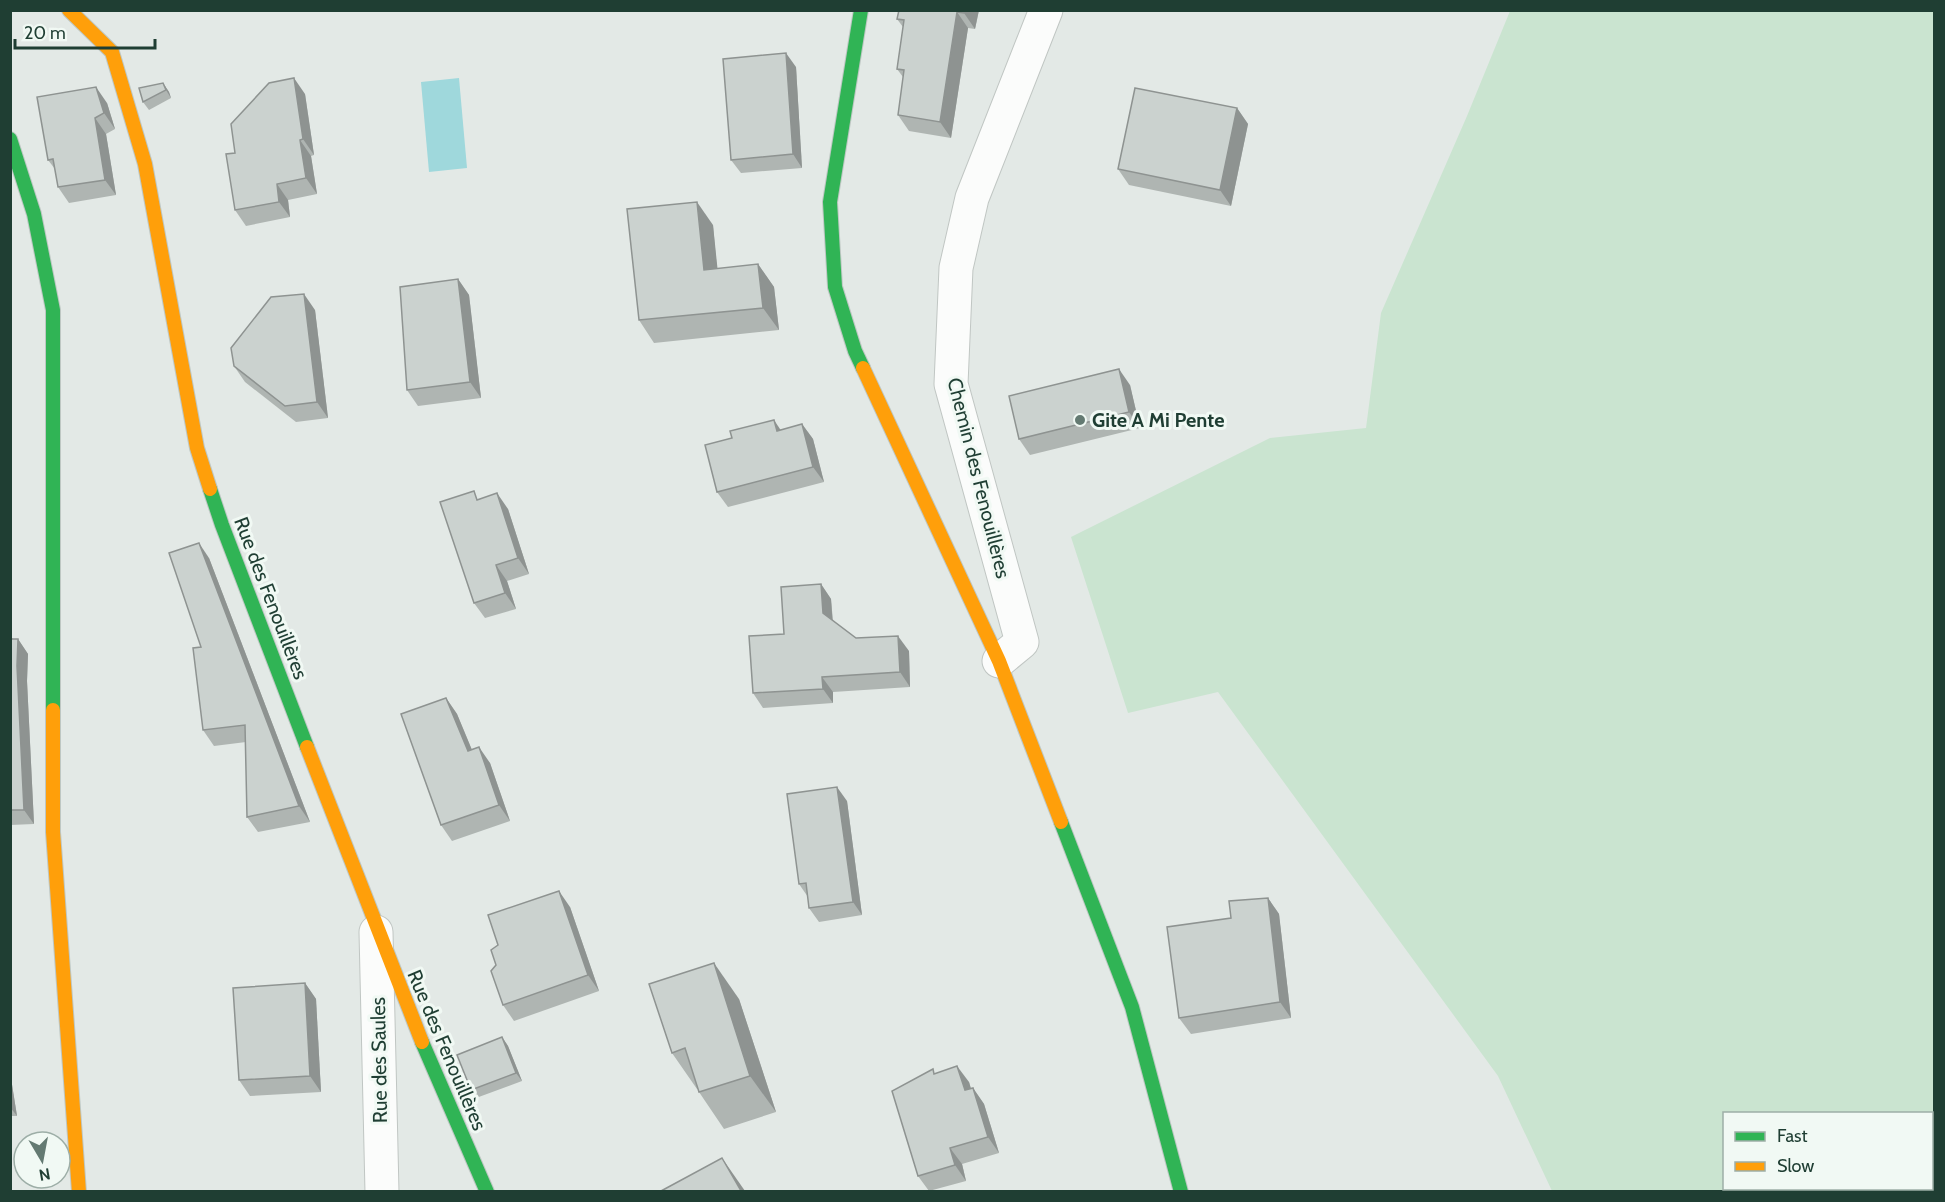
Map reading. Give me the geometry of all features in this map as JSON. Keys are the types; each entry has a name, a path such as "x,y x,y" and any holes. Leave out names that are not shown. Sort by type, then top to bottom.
{"street":[{"name":"Rue des Fenouillères","path":"69,10 112,52 145,164 197,448 222,525 408,1011 487,1191"},
{"path":"861,10 830,202 835,287 855,351 999,661 1132,1007 1181,1191"},
{"name":"Chemin des Fenouillères","path":"999,661 1022,642 951,384 956,268 972,198 1046,10"},
{"path":"10,139 34,214 53,310 53,832 79,1191"},
{"name":"Rue des Saules","path":"376,929 382,1191"}],"green space":[{"path":"1510,11 1934,11 1934,1191 1552,1191 1498,1076 1218,692 1128,713 1071,537 1270,438 1366,428 1381,313"}],"water":[{"path":"459,78 467,168 429,172 421,82"}],"building":[{"path":"899,10 965,10 964,13 957,12 940,122 898,115 904,70 897,69 904,20 897,19"},
{"path":"786,53 793,154 731,160 723,59"},
{"path":"294,78 306,178 277,184 279,202 235,210 226,154 235,153 231,124 269,83"},
{"path":"163,83 166,90 143,102 139,88"},
{"path":"96,87 104,113 95,118 105,180 58,187 53,159 48,160 37,97"},
{"path":"1135,88 1237,108 1220,190 1118,169"},
{"path":"697,202 704,270 758,264 763,308 639,320 627,209"},
{"path":"458,279 470,382 407,390 400,287"},
{"path":"304,294 317,402 285,406 234,366 231,348 271,297"},
{"path":"1119,369 1129,412 1019,439 1009,396"},
{"path":"774,420 777,431 802,424 813,467 717,492 705,445 732,438 730,431"},
{"path":"474,491 477,500 497,493 518,558 496,565 505,593 474,603 440,502"},
{"path":"199,543 299,806 247,817 245,725 203,730 193,648 201,647 169,553"},
{"path":"821,584 823,613 856,638 898,636 900,672 822,677 823,689 753,693 749,636 784,634 781,587"},
{"path":"10,639 18,639 17,666 24,810 10,810"},
{"path":"446,698 468,751 479,747 499,805 441,825 401,714"},
{"path":"837,787 853,902 809,908 806,883 799,884 787,794"},
{"path":"559,891 588,975 503,1005 491,971 496,965 491,950 498,945 488,915"},
{"path":"1268,898 1280,1002 1179,1018 1167,927 1231,918 1229,901"},
{"path":"714,963 750,1076 699,1092 685,1048 672,1053 649,984"},
{"path":"305,983 310,1076 239,1080 233,988"},
{"path":"502,1037 516,1073 471,1090 457,1055"},
{"path":"957,1066 965,1090 973,1088 988,1137 950,1148 955,1165 918,1176 892,1091 933,1069 934,1074"},
{"path":"722,1158 741,1191 661,1191"}],"traffic: fast":[{"path":"861,10 830,202 835,287 855,351 863,368"},
{"path":"10,139 34,214 53,310 53,710"},
{"path":"210,489 307,747"},
{"path":"1061,822 1132,1007 1181,1192"},
{"path":"422,1042 487,1192"}],"traffic: slow":[{"path":"69,10 112,52 145,164 197,448 210,489"},
{"path":"863,368 999,661 1061,822"},
{"path":"53,710 53,832 79,1192"},
{"path":"307,747 422,1042"}],"place":[{"name":"Gite A Mi Pente","path":"1080,420"}]}
